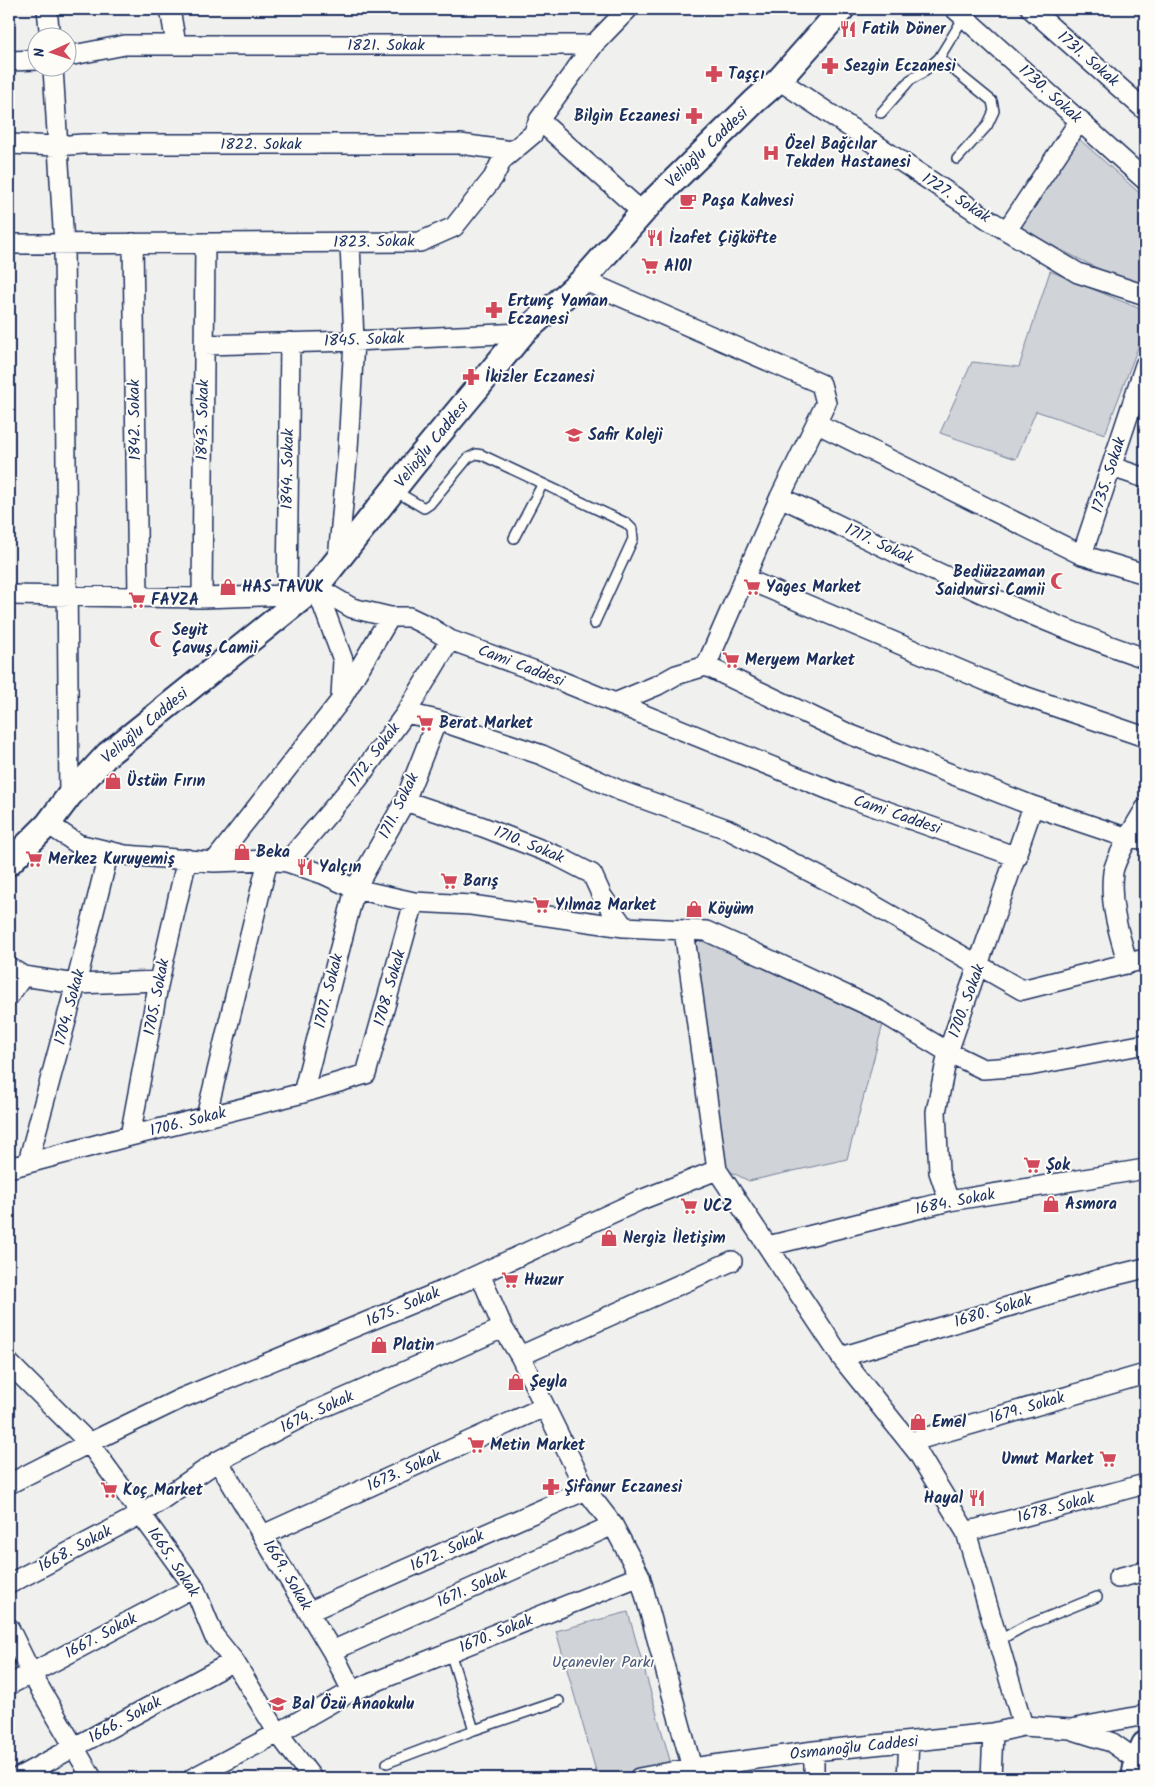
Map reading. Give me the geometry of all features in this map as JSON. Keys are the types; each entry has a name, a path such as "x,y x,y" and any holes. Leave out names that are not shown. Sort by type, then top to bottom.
{"street":[{"path":"47,9 49,28"},
{"path":"170,9 176,44"},
{"name":"1823. Sokak","path":"9,244 420,242 454,227 493,178 502,160 533,134 539,120 595,42 628,9"},
{"name":"Velioğlu Caddesi","path":"9,863 48,824 68,796 108,754 316,587 523,333 583,280 642,212 779,80 842,9"},
{"name":"1731. Sokak","path":"1030,9 1145,110"},
{"name":"1730. Sokak","path":"960,13 1145,180"},
{"name":"1821. Sokak","path":"78,54 124,45 586,45 595,42"},
{"path":"9,61 28,60"},
{"path":"54,78 64,244 68,796"},
{"name":"1727. Sokak","path":"779,80 890,156 1078,273 1145,295"},
{"path":"539,120 642,212"},
{"path":"1007,230 1080,120"},
{"name":"1822. Sokak","path":"9,144 57,146 83,144 460,144 512,151"},
{"path":"338,559 348,449 354,341 350,242"},
{"name":"1842. Sokak","path":"133,243 138,597"},
{"name":"1843. Sokak","path":"202,598 205,243"},
{"path":"583,280 820,384 826,403 780,498 706,666"},
{"name":"1845. Sokak","path":"204,345 354,341 523,333"},
{"name":"1844. Sokak","path":"287,596 290,342"},
{"name":"1735. Sokak","path":"1082,555 1143,377"},
{"path":"816,423 1082,555 1145,574"},
{"path":"1112,467 1145,478"},
{"name":"1717. Sokak","path":"780,498 1004,603 1145,658"},
{"path":"744,578 1012,692 1145,737"},
{"path":"9,595 202,598 287,596 316,587 343,660 340,701"},
{"name":"Cami Caddesi","path":"316,587 352,608 390,617 409,617 450,640 541,672 846,797 1017,857"},
{"path":"214,862 340,701 390,617"},
{"name":"1712. Sokak","path":"287,862 358,779 406,713 450,640"},
{"path":"615,703 658,686 676,675 706,666 849,734 1033,806 1137,838"},
{"path":"406,713 438,720 542,755 621,790 727,829 861,898 1022,990 1137,962 1114,913 1114,871 1137,838 1145,809"},
{"name":"1711. Sokak","path":"355,889 405,801 438,720"},
{"name":"1710. Sokak","path":"405,801 483,827 555,855 592,874 602,896 624,927"},
{"name":"1700. Sokak","path":"949,1201 939,1172 936,1112 948,1052 1017,857 1033,806"},
{"path":"48,824 78,844 125,855 214,862 268,860 287,862 323,874 355,889 414,902 471,905 624,927 706,932 878,1010 948,1052 983,1069 1029,1066 1145,1044"},
{"name":"1704. Sokak","path":"28,1162 76,984 109,851"},
{"name":"1705. Sokak","path":"130,1136 159,981 187,859"},
{"path":"206,1117 268,860"},
{"name":"1707. Sokak","path":"304,1093 355,889"},
{"name":"1708. Sokak","path":"366,1074 414,902"},
{"path":"684,930 717,1170 841,1357 910,1442 933,1476 966,1532 1023,1726"},
{"path":"9,996 16,971 76,984 159,981"},
{"name":"1706. Sokak","path":"9,1168 304,1093 366,1074"},
{"name":"1684. Sokak","path":"768,1246 949,1201 1145,1169"},
{"name":"1675. Sokak","path":"9,1484 180,1399 480,1274 638,1201 717,1170"},
{"path":"520,1356 732,1261"},
{"name":"1680. Sokak","path":"841,1357 1100,1278 1145,1268"},
{"path":"480,1274 503,1328 520,1356 586,1490 613,1525 640,1576 692,1768"},
{"name":"1674. Sokak","path":"141,1514 218,1461 304,1416 503,1328"},
{"name":"1665. Sokak","path":"9,1363 89,1443 141,1514 194,1587 214,1636 234,1661 278,1733 312,1778"},
{"name":"1679. Sokak","path":"910,1442 1145,1374"},
{"name":"1673. Sokak","path":"263,1535 544,1407"},
{"name":"1669. Sokak","path":"218,1461 332,1651 352,1691"},
{"name":"1678. Sokak","path":"966,1532 1145,1484"},
{"name":"1672. Sokak","path":"308,1612 586,1490"},
{"name":"1668. Sokak","path":"9,1584 141,1514"},
{"name":"1671. Sokak","path":"332,1651 613,1525"},
{"path":"1118,1578 1145,1571"},
{"name":"1670. Sokak","path":"197,1777 352,1691 640,1576"},
{"name":"1667. Sokak","path":"9,1685 194,1587"},
{"path":"9,1628 31,1673 92,1778"},
{"name":"1666. Sokak","path":"17,1778 234,1661"},
{"path":"1070,1730 1145,1715"},
{"name":"Osmanoğlu Caddesi","path":"639,1778 692,1768 814,1751 993,1733 1023,1726 1070,1730"},
{"path":"1070,1730 1110,1742 1141,1762"},
{"path":"992,1778 993,1733"},
{"path":"907,1778 909,1742"},
{"path":"814,1751 814,1778"}],"lane":[{"path":"881,113 910,80 922,73 939,58 960,13"},
{"path":"939,58 992,101 994,111 987,126 957,159"},
{"path":"394,490 424,508 430,504 468,458 476,454 482,455 542,485 626,523 632,529 632,539 594,624"},
{"path":"514,538 542,485"},
{"path":"998,1641 1022,1627 1098,1597"},
{"path":"450,1652 474,1730"},
{"path":"387,1763 474,1730 559,1701"}],"green space":[{"path":"1078,138 1145,198 1145,285 1101,270 1017,228"},
{"path":"1050,271 1145,311 1145,329 1105,434 1036,411 1016,459 940,433 972,362 1019,367"},
{"path":"681,936 705,940 883,1024 847,1159 749,1181 713,1163"},
{"name":"Uçanevler Parkı","path":"628,1612 671,1764 613,1778 598,1778 556,1631"}],"place":[{"name":"Fatih Döner","path":"848,29"},
{"name":"Sezgin Eczanesi","path":"830,66"},
{"name":"Taşçı","path":"714,74"},
{"name":"Bilgin Eczanesi","path":"694,116"},
{"name":"Özel Bağcılar Tekden Hastanesi","path":"771,153"},
{"name":"Paşa Kahvesi","path":"688,201"},
{"name":"İzafet Çiğköfte","path":"655,238"},
{"name":"A101","path":"650,266"},
{"name":"Ertunç Yaman Eczanesi","path":"494,310"},
{"name":"İkizler Eczanesi","path":"471,377"},
{"name":"Safir Koleji","path":"574,435"},
{"name":"Bediüzzaman Saidnursi Camii","path":"1059,581"},
{"name":"HAS TAVUK","path":"228,587"},
{"name":"Yages Market","path":"752,587"},
{"name":"FAYZA","path":"137,600"},
{"name":"Seyit Çavuş Camii","path":"158,639"},
{"name":"Meryem Market","path":"731,660"},
{"name":"Berat Market","path":"425,723"},
{"name":"Üstün Fırın","path":"113,781"},
{"name":"Beka","path":"242,852"},
{"name":"Merkez Kuruyemiş","path":"34,859"},
{"name":"Yalçın","path":"305,867"},
{"name":"Barış","path":"449,881"},
{"name":"Yılmaz Market","path":"541,905"},
{"name":"Köyüm","path":"694,909"},
{"name":"Şok","path":"1032,1165"},
{"name":"Asmora","path":"1051,1204"},
{"name":"UCZ","path":"689,1206"},
{"name":"Nergiz İletişim","path":"609,1238"},
{"name":"Huzur","path":"510,1280"},
{"name":"Platin","path":"379,1345"},
{"name":"Şeyla","path":"516,1382"},
{"name":"Emel","path":"918,1422"},
{"name":"Metin Market","path":"476,1445"},
{"name":"Umut Market","path":"1108,1459"},
{"name":"Şifanur Eczanesi","path":"551,1487"},
{"name":"Koç Market","path":"109,1490"},
{"name":"Hayal","path":"977,1498"},
{"name":"Bal Özü Anaokulu","path":"278,1704"}]}
